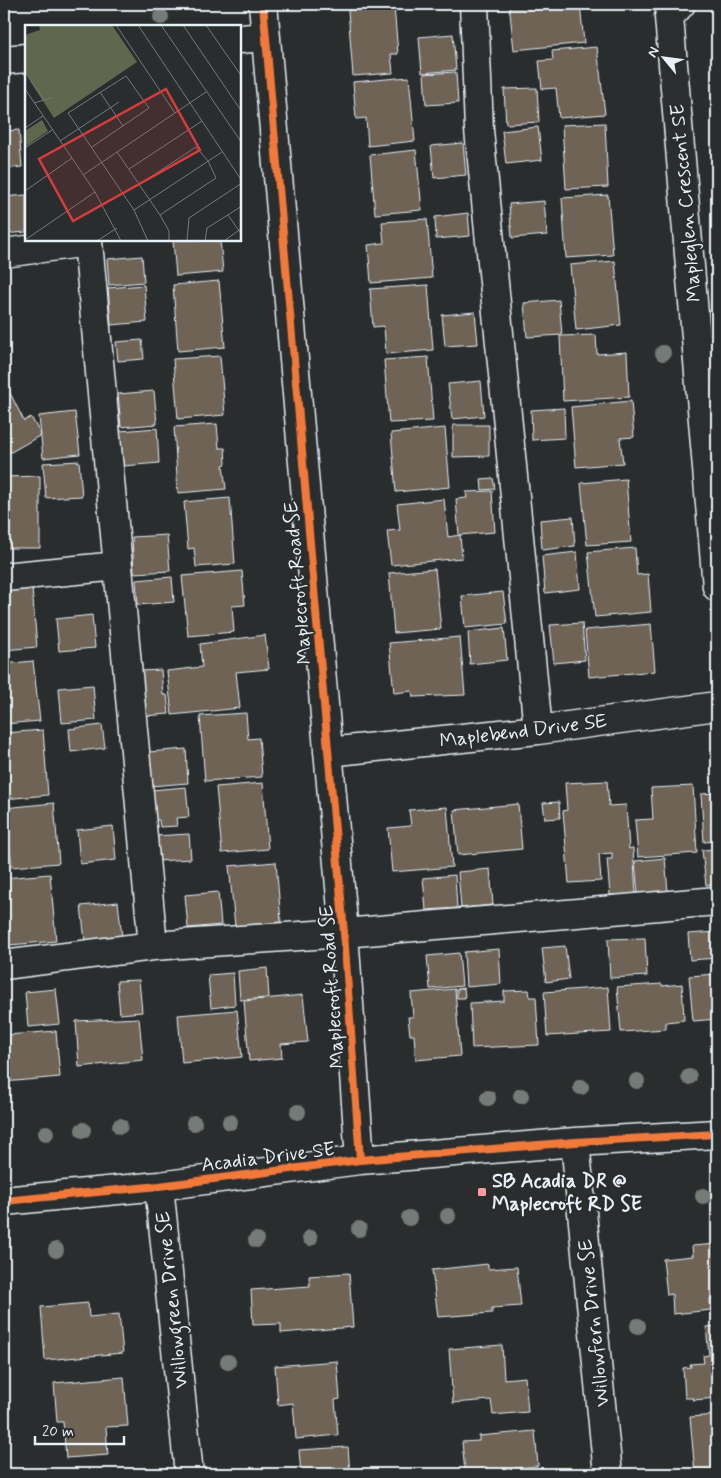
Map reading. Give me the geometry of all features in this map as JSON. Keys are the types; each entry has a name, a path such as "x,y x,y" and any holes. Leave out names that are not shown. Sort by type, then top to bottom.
{"street":[{"name":"Maplecroft Road SE","path":"263,4 253,38 328,752 344,933 360,1160"},
{"path":"474,4 479,130 538,730"},
{"name":"Mapleglen Crescent SE","path":"681,4 669,17 717,586"},
{"path":"4,60 25,58"},
{"path":"4,253 88,242 153,946"},
{"path":"4,578 118,566"},
{"name":"Maplebend Drive SE","path":"328,752 538,730 717,706"},
{"path":"4,965 153,946 344,933 717,901"},
{"name":"Acadia Drive SE","path":"4,1201 159,1186 360,1160 576,1142 717,1134"},
{"name":"Willowfern Drive SE","path":"576,1142 608,1474"},
{"name":"Willowgreen Drive SE","path":"159,1186 189,1474"}],"building":[{"path":"509,4 580,4 584,43 514,50"},
{"path":"394,6 398,54 391,54 393,73 353,76 348,10"},
{"path":"453,34 456,70 422,73 419,37"},
{"path":"597,47 605,114 559,118 556,88 542,89 539,61 553,60 552,51"},
{"path":"456,72 458,103 426,105 424,74"},
{"path":"409,77 415,141 368,146 366,118 356,119 353,82"},
{"path":"537,88 539,122 506,124 504,89"},
{"path":"605,123 608,187 566,189 562,125"},
{"path":"538,127 542,160 506,164 502,131"},
{"path":"19,130 22,167 4,169 4,131"},
{"path":"463,143 466,175 434,178 431,146"},
{"path":"416,150 422,210 375,214 370,155"},
{"path":"25,195 25,232 4,234 4,197"},
{"path":"608,195 613,255 566,258 562,198"},
{"path":"544,201 547,235 512,238 509,204"},
{"path":"468,213 470,236 436,239 435,217"},
{"path":"427,219 432,278 371,283 368,245 384,243 382,222"},
{"path":"173,241 220,241 223,272 176,276"},
{"path":"142,256 144,282 109,285 107,259"},
{"path":"615,261 621,325 576,330 570,265"},
{"path":"219,281 225,347 178,351 173,285"},
{"path":"144,285 147,322 111,325 108,288"},
{"path":"428,285 433,350 386,354 384,326 373,327 370,289"},
{"path":"559,300 562,335 527,337 524,303"},
{"path":"475,312 478,344 445,346 442,315"},
{"path":"596,335 597,354 627,352 629,397 563,401 560,336"},
{"path":"142,340 144,359 118,361 116,342"},
{"path":"220,356 225,415 178,419 173,359"},
{"path":"428,357 433,421 389,423 384,360"},
{"path":"4,381 24,421 31,417 41,435 4,456"},
{"path":"481,381 484,416 452,419 448,384"},
{"path":"154,391 157,424 121,427 118,394"},
{"path":"631,401 634,437 620,438 623,463 576,467 571,407"},
{"path":"564,408 565,438 532,440 531,410"},
{"path":"75,412 80,454 43,458 39,416"},
{"path":"217,424 219,448 225,448 226,464 223,465 226,489 178,493 174,427"},
{"path":"453,425 489,425 489,456 453,457"},
{"path":"157,428 159,463 123,466 120,431"},
{"path":"445,428 450,487 396,492 391,433"},
{"path":"79,461 82,496 46,498 43,463"},
{"path":"40,476 40,548 4,548 4,477"},
{"path":"493,478 495,489 482,490 481,479"},
{"path":"626,479 631,542 587,545 581,483"},
{"path":"492,491 495,532 459,535 456,499 467,498 466,492"},
{"path":"230,498 235,564 196,567 194,548 188,549 184,502"},
{"path":"444,499 448,537 460,535 462,558 391,565 387,531 400,530 397,504"},
{"path":"573,517 575,546 542,550 540,520"},
{"path":"167,535 170,571 134,573 132,537"},
{"path":"635,548 637,575 648,574 651,612 595,617 588,552"},
{"path":"577,552 580,589 545,593 542,556"},
{"path":"435,569 441,629 394,633 389,573"},
{"path":"242,571 245,605 232,606 234,632 188,636 182,576"},
{"path":"172,577 174,602 138,605 136,580"},
{"path":"32,588 37,647 4,650 4,591"},
{"path":"503,592 507,624 465,628 462,596"},
{"path":"92,615 95,648 59,651 56,619"},
{"path":"582,623 585,660 554,663 550,625"},
{"path":"651,624 655,671 589,677 585,630"},
{"path":"504,628 507,660 470,664 468,632"},
{"path":"265,635 269,669 236,672 240,708 172,715 167,671 202,667 200,644"},
{"path":"460,637 465,695 413,697 412,691 394,693 389,643"},
{"path":"33,661 40,721 4,724 4,664"},
{"path":"161,670 163,695 167,695 169,714 144,716 141,671"},
{"path":"93,685 96,720 62,723 59,688"},
{"path":"246,713 248,739 259,738 262,777 205,781 200,716"},
{"path":"102,725 105,748 71,752 69,729"},
{"path":"43,730 48,795 4,799 4,733"},
{"path":"186,749 188,783 151,786 149,752"},
{"path":"607,781 609,806 626,805 629,849 633,848 636,894 610,895 607,859 612,859 612,853 599,854 601,881 569,883 563,811 567,810 565,783"},
{"path":"263,783 268,849 222,853 216,787"},
{"path":"693,786 697,853 638,857 635,820 653,819 651,788"},
{"path":"186,787 189,817 176,818 177,826 160,827 159,820 154,820 151,790"},
{"path":"717,793 717,841 704,842 701,794"},
{"path":"559,802 560,818 545,819 543,803"},
{"path":"54,803 59,863 12,867 9,841 4,841 4,808"},
{"path":"518,804 522,849 458,855 454,810"},
{"path":"447,807 452,867 392,872 388,828 411,826 409,810"},
{"path":"113,826 116,860 80,864 77,830"},
{"path":"189,834 191,859 157,861 155,836"},
{"path":"717,849 717,884 706,885 702,850"},
{"path":"665,858 668,892 638,894 635,861"},
{"path":"276,862 281,922 235,926 229,866"},
{"path":"490,869 493,905 461,908 458,872"},
{"path":"50,874 56,941 9,945 4,878"},
{"path":"455,875 457,908 426,910 423,878"},
{"path":"218,892 221,925 188,928 185,895"},
{"path":"118,902 122,937 85,941 81,906"},
{"path":"717,932 717,958 690,960 688,934"},
{"path":"645,938 647,976 610,978 608,939"},
{"path":"565,946 569,979 546,982 542,948"},
{"path":"499,949 501,984 466,987 464,952"},
{"path":"459,953 462,986 430,989 427,956"},
{"path":"267,968 269,998 240,1000 238,971"},
{"path":"233,973 235,1005 211,1008 208,975"},
{"path":"717,974 717,1019 693,1021 689,976"},
{"path":"139,980 142,1012 120,1014 117,981"},
{"path":"662,984 662,986 682,984 684,1020 666,1022 666,1029 621,1032 617,987"},
{"path":"608,987 611,1032 547,1036 544,992"},
{"path":"464,988 465,998 457,998 457,989"},
{"path":"56,989 60,1024 28,1027 25,992"},
{"path":"455,989 460,1056 416,1060 414,1035 410,1035 408,1017 413,1017 411,993"},
{"path":"529,990 530,997 536,997 539,1045 472,1048 470,1003 504,1001 504,991"},
{"path":"303,995 308,1042 281,1044 282,1058 249,1061 244,1001"},
{"path":"237,1010 242,1057 182,1063 178,1015"},
{"path":"139,1018 143,1060 79,1067 76,1021"},
{"path":"56,1031 60,1077 4,1082 4,1043 9,1043 8,1035"},
{"path":"717,1244 717,1298 710,1299 711,1310 673,1314 672,1294 667,1295 663,1259 693,1256 692,1246"},
{"path":"488,1264 488,1269 517,1267 521,1306 492,1308 492,1313 438,1317 432,1270"},
{"path":"349,1273 353,1327 281,1333 281,1324 253,1325 251,1290 310,1286 309,1276"},
{"path":"88,1303 89,1317 119,1314 123,1353 45,1360 41,1307"},
{"path":"717,1326 717,1398 693,1400 694,1398 685,1398 683,1368 691,1367 690,1364 704,1363 703,1356 709,1355 706,1327"},
{"path":"502,1345 504,1379 525,1377 528,1412 493,1415 491,1400 453,1403 449,1349"},
{"path":"337,1361 340,1399 335,1400 338,1435 296,1439 293,1403 278,1405 275,1366"},
{"path":"124,1377 128,1426 106,1427 108,1455 66,1458 63,1422 57,1422 54,1383"},
{"path":"717,1415 717,1474 695,1474 690,1417"},
{"path":"535,1431 538,1466 515,1468 515,1474 459,1474 465,1472 462,1442 479,1441 479,1436"},
{"path":"348,1447 350,1474 301,1474 299,1450"},
{"path":"104,1470 104,1474 60,1474 60,1473"}],"cycle path":[{"path":"263,4 344,933 360,1160"},
{"path":"4,1201 159,1186 360,1160 575,1142 717,1134"}],"place":[{"name":"SB Acadia DR @ Maplecroft RD SE","path":"482,1192"}]}
